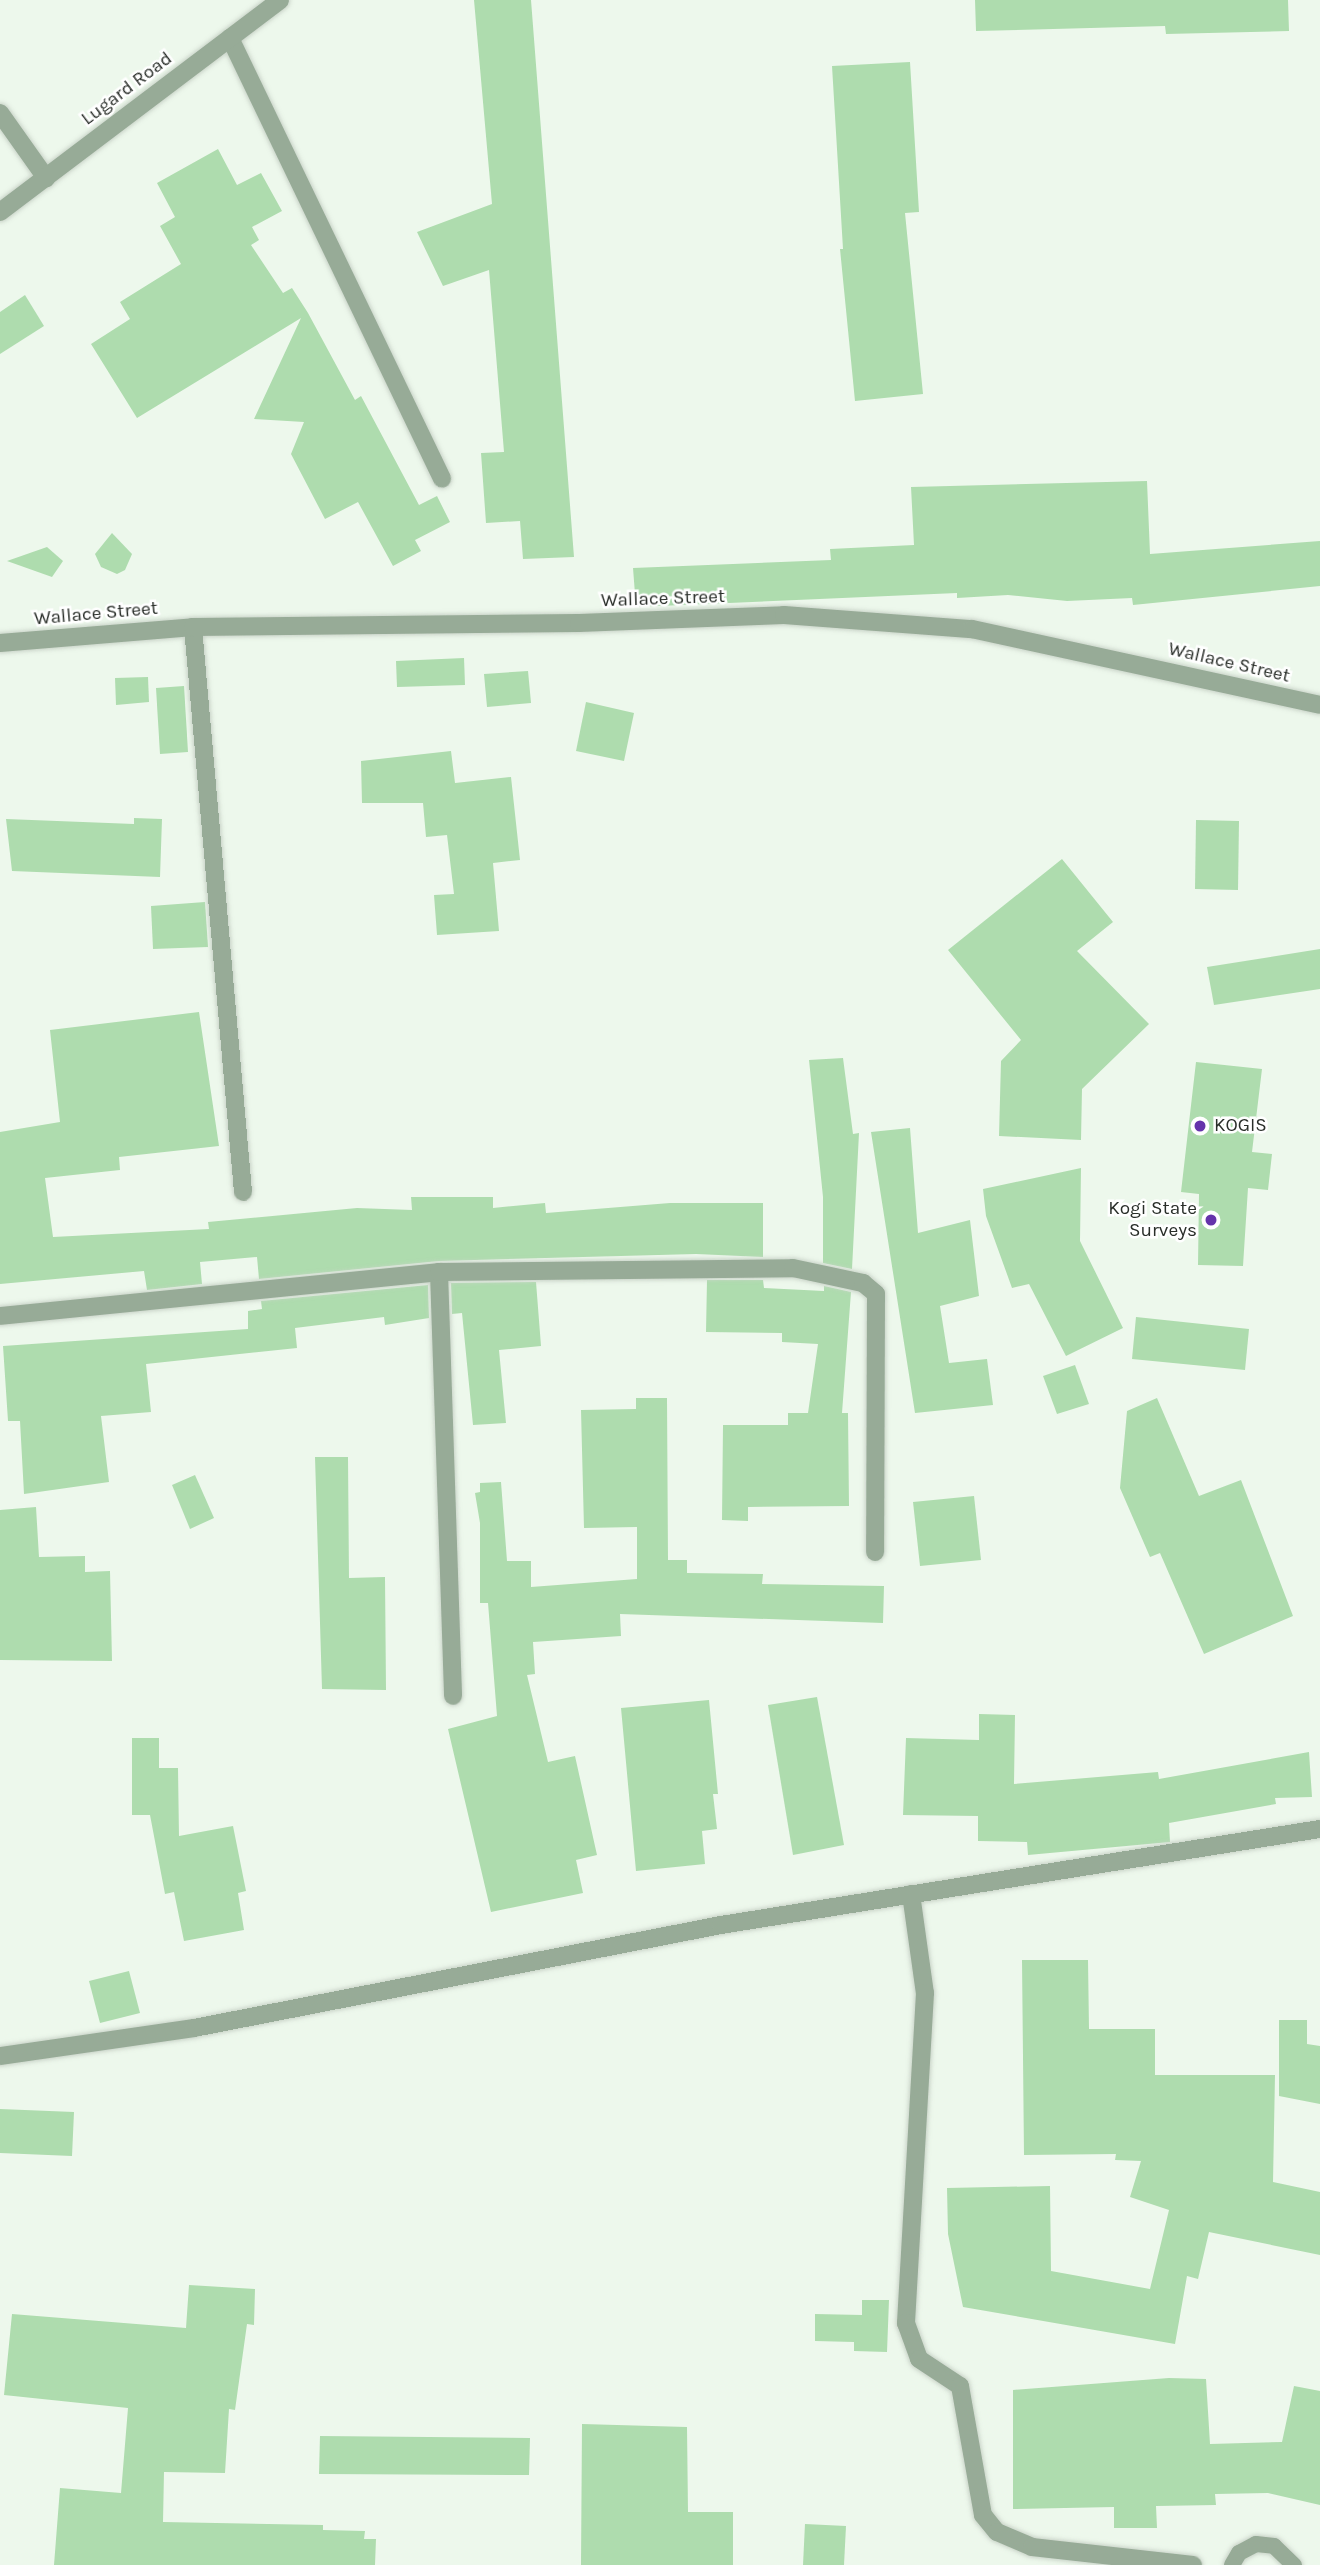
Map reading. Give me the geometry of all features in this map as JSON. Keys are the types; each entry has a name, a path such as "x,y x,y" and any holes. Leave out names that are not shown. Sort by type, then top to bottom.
{"street":[{"name":"Lugard Road","path":"0,212 280,0"},
{"path":"230,38 442,479"},
{"path":"0,113 46,178"},
{"name":"Wallace Street","path":"0,643 193,627 579,623 784,615 972,629 1320,705"},
{"path":"193,627 243,1192"},
{"path":"0,1316 439,1272 793,1268 863,1283 876,1294 876,1552"},
{"path":"439,1272 453,1696"},
{"path":"0,2056 194,2028 721,1925 1320,1829"},
{"path":"911,1894 925,1993 906,2323 919,2359 960,2385 983,2515 997,2532 1032,2547 1193,2565"}],"lane":[{"path":"1232,2565 1239,2553 1256,2544 1275,2546 1294,2565"}],"building":[{"path":"474,0 531,0 574,557 523,559 520,521 486,523 481,453 504,452 489,270 443,286 417,232 492,204"},
{"path":"975,0 1288,0 1289,31 1166,34 1165,26 976,31"},
{"path":"910,62 919,212 905,213 923,394 855,401 840,249 843,249 832,66"},
{"path":"218,149 237,185 261,173 282,211 252,227 259,240 251,245 283,293 292,288 355,400 361,396 419,505 437,496 450,522 415,540 421,551 393,566 358,502 325,519 291,454 304,422 254,419 301,318 137,418 91,344 130,319 120,302 181,264 160,226 175,217 157,183"},
{"path":"25,295 44,326 0,354 0,312"},
{"path":"1147,481 1150,554 1320,541 1320,586 1133,605 1132,598 1067,601 1008,595 957,598 957,593 636,607 633,568 831,560 830,549 914,545 911,487"},
{"path":"112,533 132,554 125,570 117,574 101,567 95,554"},
{"path":"47,547 63,561 52,577 7,561"},
{"path":"464,658 465,685 397,687 396,661"},
{"path":"528,671 531,703 487,707 484,674"},
{"path":"148,677 149,702 116,705 115,678"},
{"path":"184,686 188,752 160,754 156,688"},
{"path":"586,702 634,713 624,761 576,751"},
{"path":"451,751 455,783 511,777 520,860 493,863 499,931 437,935 434,895 454,894 447,835 426,837 423,803 362,803 361,761"},
{"path":"134,818 162,819 160,877 12,871 6,819 134,824"},
{"path":"1196,820 1239,821 1238,890 1195,889"},
{"path":"1062,859 1113,922 1077,951 1149,1024 1082,1089 1081,1140 999,1136 1001,1061 1021,1040 948,950"},
{"path":"205,902 208,947 153,949 151,906"},
{"path":"1320,949 1320,989 1214,1005 1207,967"},
{"path":"199,1012 219,1146 119,1157 120,1170 45,1178 53,1237 209,1229 208,1222 357,1208 412,1210 411,1197 493,1197 493,1208 545,1203 546,1213 670,1203 763,1203 763,1257 696,1254 439,1261 259,1279 257,1257 200,1262 202,1284 147,1290 144,1271 0,1284 0,1132 60,1122 50,1030"},
{"path":"843,1058 853,1134 859,1133 852,1269 823,1263 823,1197 809,1060"},
{"path":"1196,1062 1262,1069 1252,1152 1272,1154 1268,1190 1248,1188 1243,1266 1198,1265 1199,1194 1181,1192"},
{"path":"910,1128 918,1233 970,1220 979,1296 940,1306 949,1363 987,1359 993,1405 915,1413 871,1132"},
{"path":"1081,1168 1080,1241 1123,1328 1066,1356 1029,1284 1012,1288 986,1216 983,1189"},
{"path":"707,1280 763,1280 764,1288 824,1291 824,1286 851,1292 842,1413 848,1413 849,1506 748,1507 748,1521 722,1520 723,1425 788,1425 788,1413 808,1413 818,1344 782,1342 782,1333 706,1332"},
{"path":"536,1282 541,1346 499,1350 506,1423 473,1425 462,1313 452,1314 451,1283"},
{"path":"428,1285 429,1318 385,1325 384,1317 295,1328 297,1348 146,1364 151,1412 101,1416 109,1482 24,1494 20,1421 8,1421 3,1346 248,1329 248,1311 262,1309 261,1301"},
{"path":"1136,1317 1249,1329 1245,1370 1132,1359"},
{"path":"1075,1365 1089,1404 1057,1414 1043,1376"},
{"path":"636,1398 667,1398 668,1560 687,1560 687,1573 763,1574 762,1584 884,1586 883,1623 620,1614 621,1636 533,1642 535,1674 527,1675 548,1762 575,1756 597,1855 576,1860 583,1893 491,1912 448,1729 497,1716 488,1603 480,1603 480,1523 475,1493 480,1492 480,1483 501,1482 507,1561 531,1561 531,1587 637,1579 637,1527 584,1528 581,1410 636,1409"},
{"path":"1157,1398 1199,1496 1241,1480 1293,1616 1204,1654 1160,1553 1150,1557 1120,1488 1127,1411"},
{"path":"315,1457 348,1457 349,1578 385,1577 386,1690 322,1689"},
{"path":"195,1475 214,1518 190,1529 172,1485"},
{"path":"974,1496 981,1560 920,1566 913,1502"},
{"path":"36,1507 39,1557 85,1556 85,1572 110,1571 112,1661 0,1660 0,1510"},
{"path":"817,1697 844,1845 793,1855 768,1705"},
{"path":"709,1700 718,1794 713,1794 717,1829 702,1831 705,1864 636,1871 621,1708"},
{"path":"979,1714 1015,1715 1014,1784 1158,1772 1159,1779 1309,1752 1312,1797 1275,1798 1276,1804 1169,1823 1170,1842 1028,1855 1027,1842 978,1841 978,1816 903,1815 906,1738 979,1740"},
{"path":"132,1738 159,1738 159,1768 178,1768 179,1836 233,1826 246,1891 238,1893 244,1930 184,1941 174,1892 165,1894 150,1815 132,1815"},
{"path":"1022,1960 1088,1960 1089,2029 1155,2029 1155,2075 1275,2075 1273,2182 1320,2192 1320,2255 1209,2232 1198,2279 1187,2276 1175,2344 963,2307 948,2234 947,2188 1050,2186 1051,2271 1150,2289 1169,2210 1130,2197 1141,2161 1115,2160 1116,2154 1024,2155"},
{"path":"129,1971 140,2013 100,2023 89,1981"},
{"path":"1279,2020 1307,2020 1307,2044 1320,2046 1320,2104 1279,2096"},
{"path":"0,2109 74,2112 72,2156 0,2153"},
{"path":"189,2285 255,2289 254,2325 247,2324 235,2410 229,2409 225,2473 164,2472 163,2522 323,2525 323,2530 365,2531 364,2539 376,2539 375,2565 54,2565 60,2488 121,2493 128,2408 4,2395 12,2314 186,2328"},
{"path":"862,2300 889,2300 887,2352 854,2351 854,2342 815,2341 815,2314 862,2315"},
{"path":"1169,2378 1206,2379 1210,2444 1282,2442 1294,2386 1320,2391 1320,2505 1268,2493 1215,2494 1216,2505 1156,2506 1157,2528 1114,2528 1114,2507 1013,2509 1013,2390"},
{"path":"582,2424 687,2427 688,2512 733,2512 733,2565 581,2565"},
{"path":"320,2436 530,2438 529,2475 319,2474"},
{"path":"805,2524 846,2526 844,2565 803,2565"}],"place":[{"name":"KOGIS","path":"1200,1126"},
{"name":"Kogi State Surveys","path":"1211,1220"}]}
